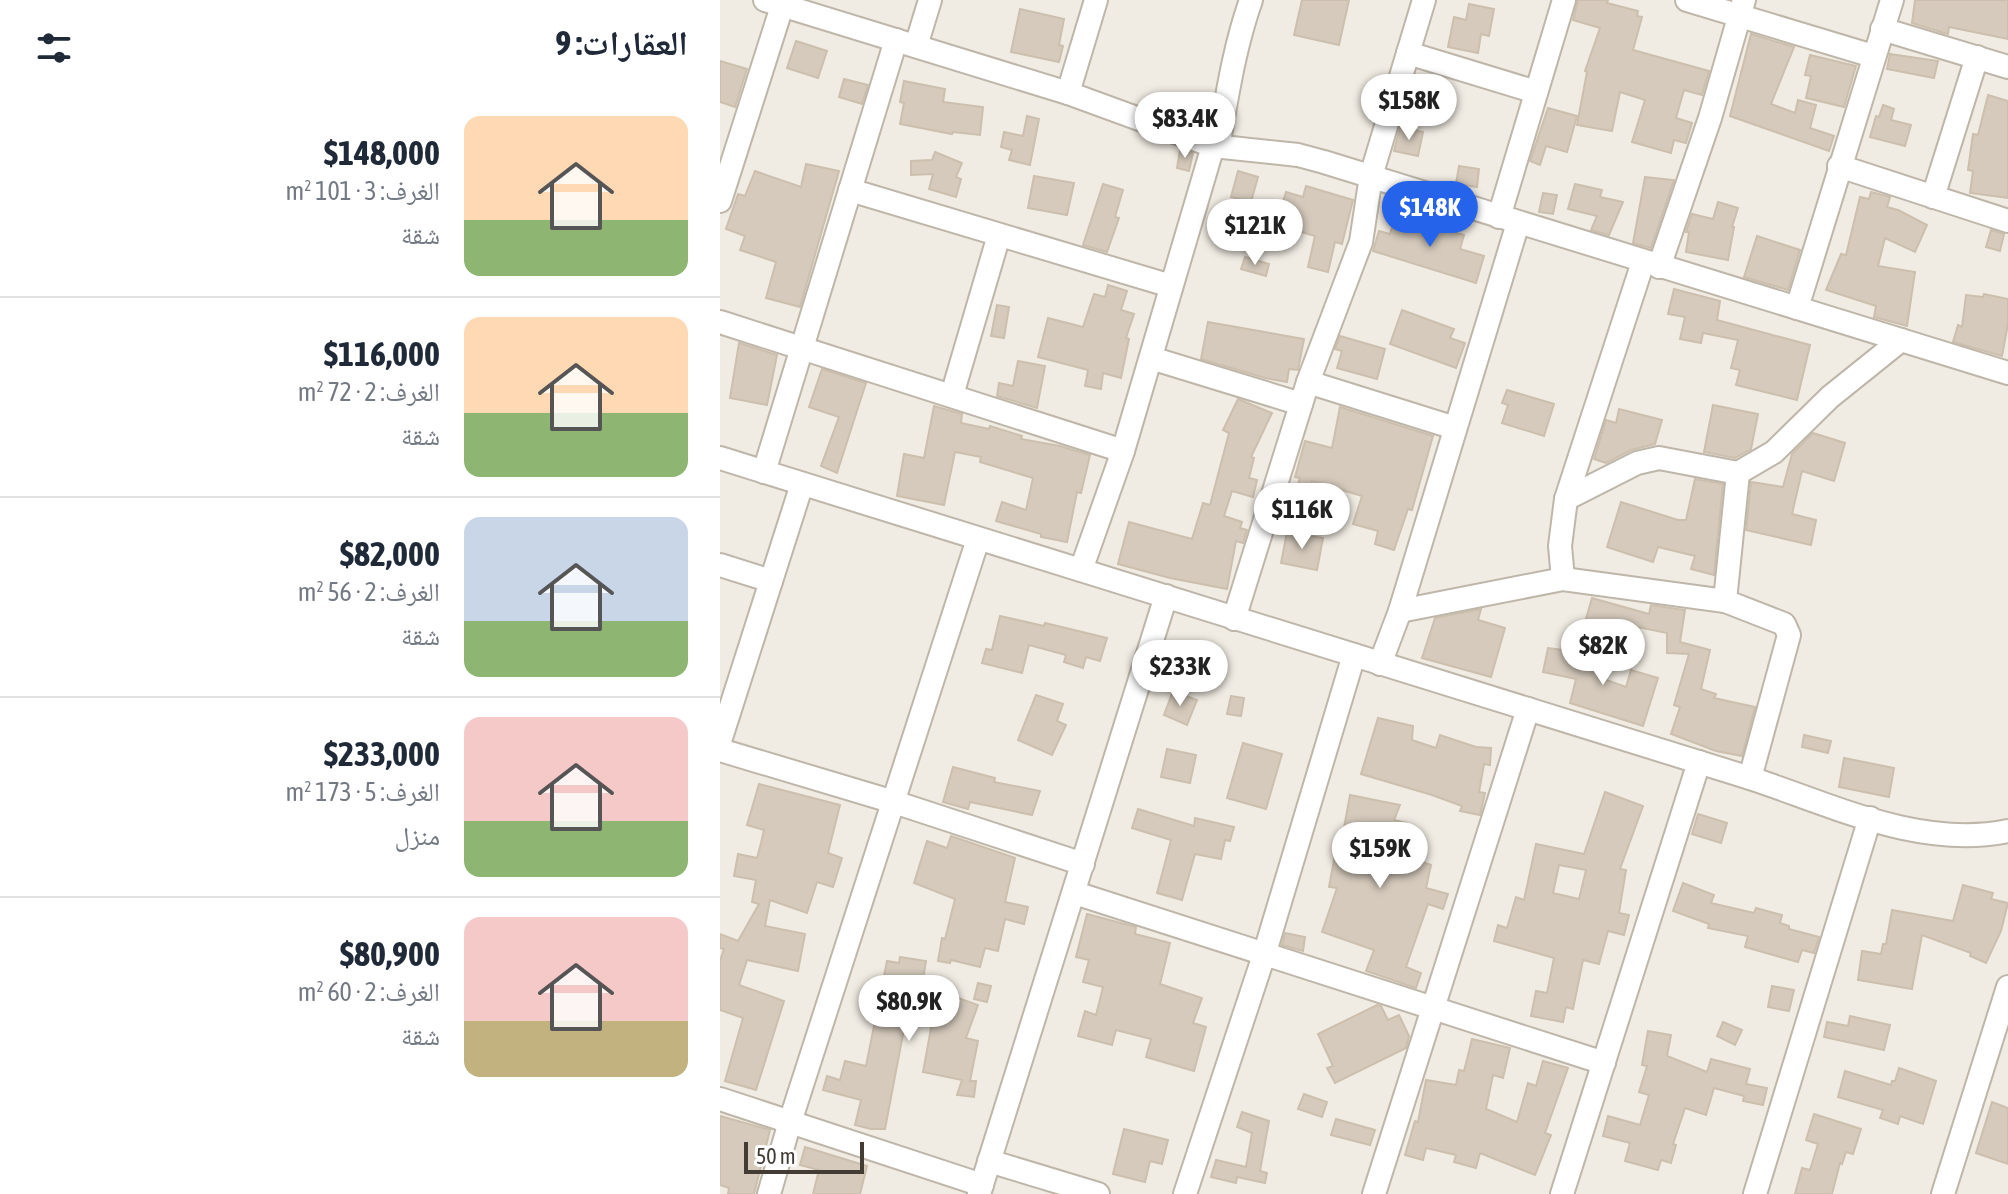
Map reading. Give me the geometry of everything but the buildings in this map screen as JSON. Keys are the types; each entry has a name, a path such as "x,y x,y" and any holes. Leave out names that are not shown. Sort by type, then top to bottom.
{"street":[{"path":"764,472 850,190 906,43 930,0"},
{"path":"1068,93 1096,0"},
{"path":"1081,570 1123,451 1216,146 1237,45 1251,0"},
{"path":"1234,619 1308,382 1361,242 1371,176 1424,0"},
{"path":"1380,664 1400,611 1455,428 1509,220 1536,92 1564,0"},
{"path":"1687,0 1742,8 1873,56"},
{"path":"1797,308 1892,0"},
{"path":"720,201 777,2 1068,93 1216,146 1298,155 2008,373"},
{"path":"1563,579 1560,546 1566,499 1651,264 1710,118 1742,8"},
{"path":"1882,29 2008,67"},
{"path":"1408,53 1536,92"},
{"path":"1933,197 1977,57"},
{"path":"1839,166 2008,221"},
{"path":"850,190 1171,286"},
{"path":"952,395 999,235"},
{"path":"720,322 1123,451"},
{"path":"1566,499 1637,463 1659,458 1738,473 1774,452 1830,397 1901,340"},
{"path":"1151,358 1301,404"},
{"path":"1308,382 1455,428"},
{"path":"720,458 1907,829 1961,837 2008,831"},
{"path":"1725,601 1738,473"},
{"path":"720,741 802,484"},
{"path":"769,1194 978,539"},
{"path":"720,565 771,581"},
{"path":"1400,611 1563,579 1725,601 1784,624 1789,635 1750,778"},
{"path":"720,1099 980,1189 1166,596"},
{"path":"1185,1194 1265,952 1354,655"},
{"path":"1374,1194 1528,709"},
{"path":"720,750 894,802 1083,864"},
{"path":"1562,1194 1699,762"},
{"path":"1755,1194 1870,818"},
{"path":"1075,893 1604,1063"},
{"path":"1943,1194 2008,987"},
{"path":"989,1161 1098,1194"}]}
